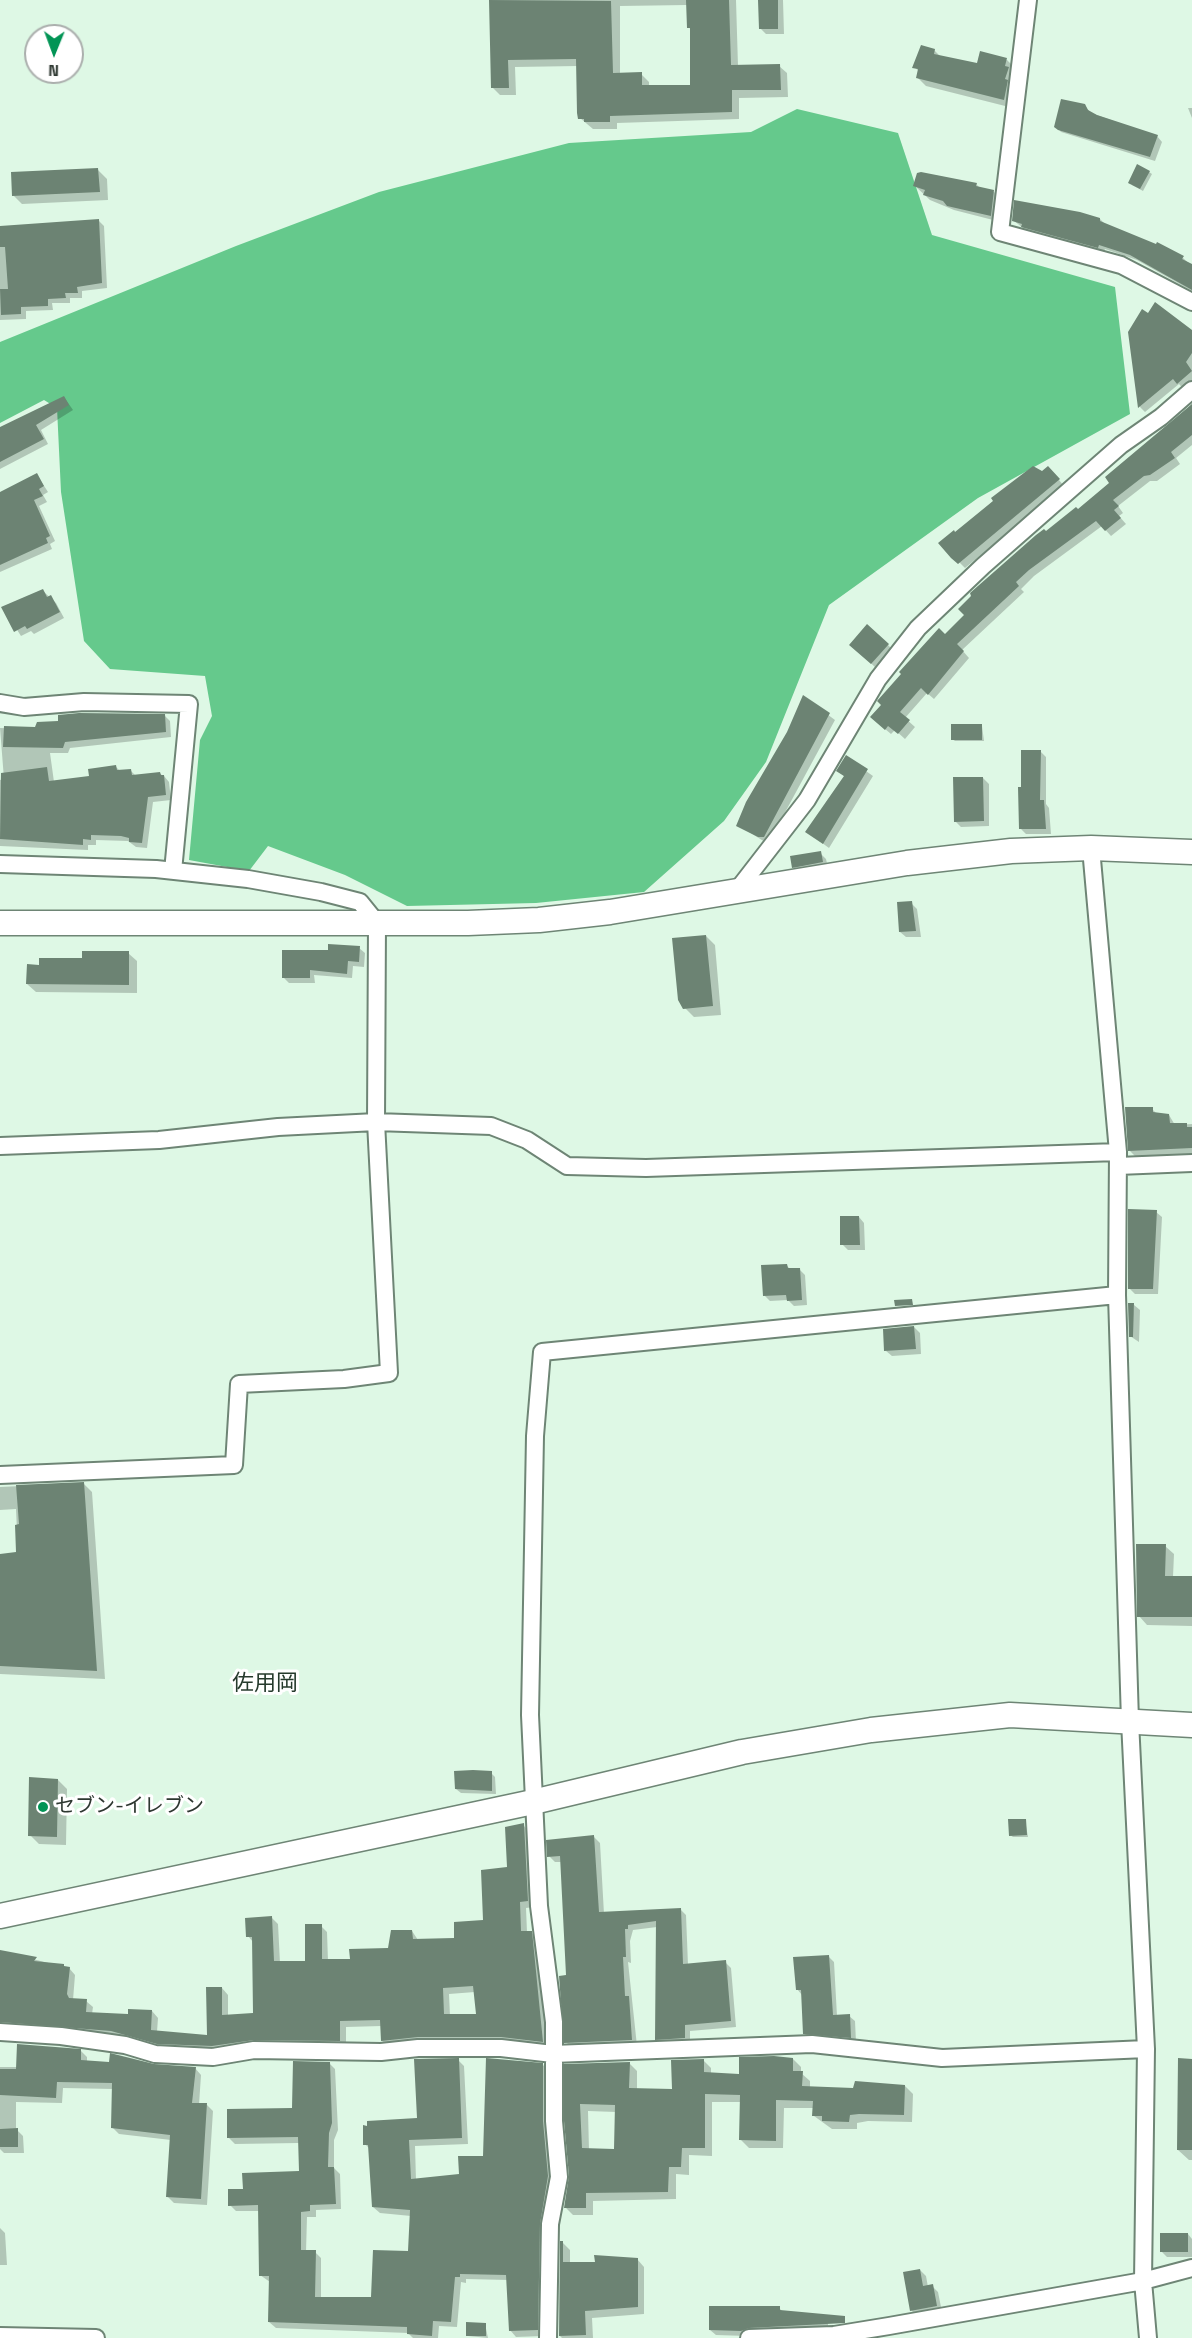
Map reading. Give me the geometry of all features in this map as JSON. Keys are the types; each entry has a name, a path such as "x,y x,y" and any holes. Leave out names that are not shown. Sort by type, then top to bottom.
{"street":[{"path":"1028,0 1000,232 1121,265 1192,302"},
{"path":"735,893 807,800 878,679 918,628 983,566 1121,445 1161,417 1192,390"},
{"path":"0,703 24,707 84,702 189,705 173,871"},
{"path":"1091,848 1118,1159 1117,1295 1130,1721 1146,2049 1143,2281 1148,2338"},
{"path":"0,923 377,923 539,920 735,893 908,863 1011,851 1091,848 1192,852"},
{"path":"0,864 173,871 248,879 321,892 360,902 377,923 376,1122 389,1373 344,1379 239,1384 234,1465 0,1474"},
{"path":"0,1146 159,1140 278,1127 376,1122 491,1126 527,1140 567,1166 646,1168 1118,1159 1192,1163"},
{"path":"548,2338 550,2224 559,2177 553,2054 554,2022 539,1906 530,1715 535,1448 542,1352 1117,1295"},
{"path":"0,1916 533,1802 742,1752 871,1730 1010,1715 1192,1725"},
{"path":"0,2032 61,2036 125,2045 154,2054 213,2057 254,2050 381,2052 418,2048 501,2048 553,2054 812,2044 942,2058 1146,2049"},
{"path":"749,2338 834,2335 1143,2281 1192,2268"},
{"path":"0,2336 96,2338"}],"green space":[{"path":"797,109 898,133 932,235 1115,287 1130,414 978,498 829,605 766,762 724,821 644,892 536,903 407,906 345,875 268,846 249,871 189,860 200,740 212,716 205,676 110,669 84,641 61,492 57,408 44,400 0,423 0,342 236,246 379,192 569,143 751,132"}],"building":[{"path":"489,0 611,1 613,73 642,72 642,85 690,85 690,28 687,28 686,0 729,0 731,65 780,64 781,90 732,90 732,112 610,116 610,122 584,122 584,119 578,119 577,113 576,59 508,60 509,88 491,88"},
{"path":"758,0 778,0 778,29 759,29"},
{"path":"921,45 935,49 934,54 977,63 980,51 1007,58 1005,66 1009,67 1005,79 1008,80 1004,100 916,78 918,69 912,68"},
{"path":"1061,99 1085,104 1088,110 1097,115 1158,135 1150,157 1058,130 1054,127"},
{"path":"1137,164 1150,171 1140,189 1128,183"},
{"path":"98,168 100,192 12,196 11,172"},
{"path":"917,173 977,183 976,186 994,190 991,216 947,206 943,201 923,195 925,190 913,186"},
{"path":"1014,200 1080,212 1100,218 1100,221 1156,244 1157,242 1184,256 1182,259 1192,264 1192,290 1130,255 1099,245 1098,248 1021,227 1022,224 1012,221"},
{"path":"99,219 102,283 77,287 78,293 65,293 66,298 48,299 48,306 21,307 21,314 1,315 0,289 8,289 5,247 0,247 0,226"},
{"path":"1155,302 1192,330 1192,353 1186,362 1192,371 1177,384 1173,379 1138,408 1128,332 1142,309 1148,313"},
{"path":"64,396 69,405 36,425 44,439 0,462 0,427"},
{"path":"1192,404 1192,435 1171,452 1175,458 1150,475 1144,476 1113,500 1119,506 1114,510 1121,518 1105,531 1096,521 1016,582 1019,586 957,644 964,651 928,695 921,688 900,712 910,720 898,734 888,726 885,730 870,717 881,705 877,701 901,674 899,672 939,628 945,634 964,615 958,609 971,596 970,593 1036,535 1044,529 1046,531 1076,507 1078,509 1109,483 1105,477"},
{"path":"1033,466 1042,471 1048,466 1060,479 958,564 938,543 954,530 955,532 993,501 991,498"},
{"path":"37,473 44,486 39,489 43,496 34,500 50,536 46,538 48,543 0,565 0,492"},
{"path":"43,589 47,597 51,595 60,612 27,629 25,626 14,632 1,607"},
{"path":"867,624 889,644 871,664 849,645"},
{"path":"803,695 830,713 764,837 758,837 736,826 746,802 787,732"},
{"path":"79,713 165,714 166,732 65,742 63,748 3,747 4,726 35,727 37,722 58,721 58,715"},
{"path":"951,724 982,724 982,740 951,740"},
{"path":"1021,750 1041,750 1040,800 1044,800 1046,829 1019,829 1018,787 1021,787"},
{"path":"846,755 868,769 823,844 805,832 844,776 836,771"},
{"path":"116,765 117,770 131,769 132,775 160,772 164,775 166,795 148,797 142,843 129,842 129,838 121,836 91,835 91,840 83,839 83,845 0,839 1,773 47,767 49,781 89,776 88,769"},
{"path":"953,777 983,777 984,821 954,822"},
{"path":"821,851 823,862 792,868 790,856"},
{"path":"912,901 916,931 899,932 897,902"},
{"path":"706,935 713,1006 683,1009 678,1000 672,938"},
{"path":"328,944 360,946 359,962 348,961 347,974 310,970 310,978 282,978 282,950 328,950"},
{"path":"82,951 129,951 129,985 26,984 27,964 39,965 39,958 82,958"},
{"path":"1125,1107 1153,1107 1153,1112 1169,1114 1170,1123 1187,1123 1187,1127 1192,1127 1192,1148 1128,1151"},
{"path":"1128,1209 1157,1210 1153,1289 1128,1289"},
{"path":"840,1216 859,1216 860,1245 840,1245"},
{"path":"787,1264 788,1268 800,1268 802,1300 787,1301 786,1295 763,1296 761,1265"},
{"path":"912,1299 913,1305 895,1306 894,1300"},
{"path":"1128,1303 1134,1303 1133,1337 1129,1337"},
{"path":"914,1326 916,1349 884,1351 883,1329"},
{"path":"84,1482 97,1671 0,1666 0,1554 16,1552 15,1525 19,1524 16,1485"},
{"path":"1136,1544 1166,1544 1165,1576 1192,1576 1192,1617 1137,1617"},
{"path":"454,1771 492,1771 492,1791 455,1789"},
{"name":"セブン-イレブン","path":"29,1777 58,1779 57,1837 28,1836"},
{"path":"1008,1819 1026,1819 1027,1835 1009,1836"},
{"path":"524,1823 528,1901 520,1902 521,1931 532,1931 543,2042 501,2037 418,2037 381,2041 380,2020 340,2021 340,2041 254,2040 212,2046 157,2044 111,2031 0,2022 0,1950 37,1957 34,1961 64,1964 70,1967 67,1994 69,1998 87,1999 86,2012 128,2014 128,2009 152,2010 151,2030 207,2035 206,1987 222,1987 222,2015 253,2013 252,1937 246,1937 245,1918 272,1916 274,1961 305,1961 305,1924 322,1924 322,1959 350,1959 349,1949 388,1948 391,1930 412,1930 413,1939 454,1938 454,1922 483,1920 481,1870 507,1867 505,1827","holes":["473,1986 476,2014 444,2014 443,1988"]},
{"path":"594,1835 599,1912 681,1908 683,1964 726,1960 731,2021 685,2025 685,2038 655,2040 656,1921 628,1925 628,1929 625,1929 626,1957 623,1957 625,1996 629,1996 632,2040 564,2043 559,1976 566,1975 560,1856 547,1857 546,1840"},
{"path":"829,1955 833,2015 850,2014 851,2038 803,2034 801,1990 796,1990 793,1957"},
{"path":"17,2044 81,2049 81,2060 109,2062 110,2053 154,2064 196,2067 192,2103 207,2103 201,2199 166,2197 170,2135 111,2128 112,2083 57,2082 56,2098 0,2095 0,2069 16,2069"},
{"path":"739,2057 793,2058 793,2071 803,2071 802,2086 853,2088 855,2081 905,2085 904,2115 859,2114 850,2115 849,2122 822,2121 822,2116 812,2116 813,2101 776,2100 776,2141 739,2140 740,2095 705,2094 705,2148 682,2148 681,2167 669,2167 668,2192 586,2193 586,2208 564,2208 569,2176 564,2121 564,2064 630,2062 629,2088 672,2089 671,2060 704,2059 704,2072 739,2074","holes":["580,2104 615,2105 614,2149 582,2148"]},
{"path":"459,2058 462,2138 409,2140 411,2179 459,2174 458,2156 483,2156 486,2058 543,2063 543,2121 548,2176 540,2224 538,2330 509,2331 506,2275 460,2274 460,2277 455,2277 451,2322 433,2321 432,2336 407,2334 407,2327 268,2322 269,2276 259,2276 258,2205 228,2206 228,2189 243,2189 242,2173 299,2171 298,2137 227,2138 227,2109 292,2108 293,2061 330,2062 332,2123 329,2133 328,2167 334,2167 336,2204 310,2205 310,2211 301,2212 301,2250 316,2250 315,2297 371,2297 373,2250 408,2251 410,2210 372,2207 368,2145 363,2145 363,2125 367,2126 367,2121 417,2118 414,2059"},
{"path":"1178,2058 1192,2059 1192,2150 1177,2150"},
{"path":"18,2128 18,2147 0,2147 0,2129"},
{"path":"1160,2233 1188,2233 1188,2252 1160,2252"},
{"path":"560,2241 563,2241 563,2262 595,2262 594,2255 638,2258 638,2307 585,2311 586,2335 559,2336"},
{"path":"920,2269 923,2286 933,2284 937,2306 910,2311 903,2272"},
{"path":"709,2306 780,2306 780,2310 845,2316 845,2323 749,2328 741,2331 709,2330"},
{"path":"466,2322 486,2323 486,2336 466,2336"}],"place":[{"name":"セブン-イレブン","path":"43,1807"}],"district":[{"name":"佐用岡","path":"265,1684"}]}
